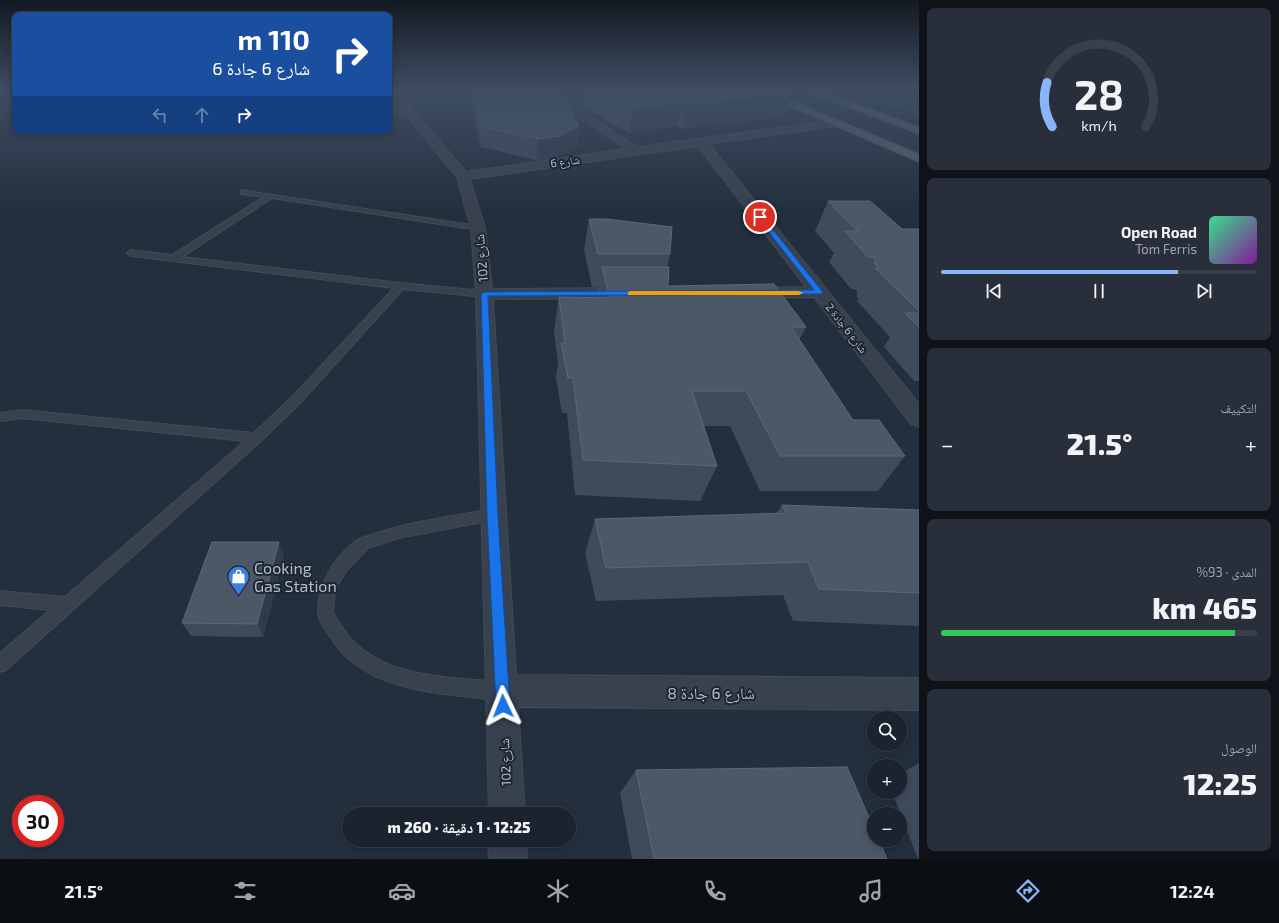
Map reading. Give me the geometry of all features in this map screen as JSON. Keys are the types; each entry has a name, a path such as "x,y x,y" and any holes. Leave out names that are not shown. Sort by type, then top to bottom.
{"main road":[{"path":"851,130 919,158"}],"street":[{"name":"شارع 102","path":"416,130 463,176 478,228 484,294 492,515 507,807"},
{"path":"604,130 636,151"},
{"name":"شارع 6","path":"463,176 784,130"},
{"name":"شارع 6 جادة 2","path":"701,142 819,292 917,413"},
{"path":"732,293 819,292"},
{"path":"484,294 644,293"},
{"name":"شارع 6 جادة 8","path":"502,691 919,694"},
{"path":"507,847 508,859"}],"lane":[{"path":"244,192 478,228"},
{"path":"174,258 271,196"},
{"path":"131,253 401,286 484,294"},
{"path":"0,664 257,438 298,398 401,286"},
{"path":"0,417 22,414 257,438"},
{"path":"492,515 400,532 363,544 342,565 328,588 325,615 347,647 378,670 411,681 502,691"},
{"path":"0,598 68,604"}],"building":[{"path":"496,130 571,130 559,136 538,139"},
{"path":"828,201 870,201 902,229 919,229 919,311 875,268 879,268 875,264 875,257 868,257 845,231 858,231"},
{"path":"589,219 607,219 672,227 670,254 598,254"},
{"path":"602,267 669,267 668,286 774,284 806,327 791,327 853,420 879,420 905,456 780,456 746,391 692,391 717,466 583,460 573,378 568,378 561,343 565,343 559,297 610,298"},
{"path":"905,313 919,313 919,327"},
{"path":"782,505 919,510 919,593 819,589 808,562 606,568 595,519 786,513"},
{"name":"Cooking Gas Station","path":"212,542 279,542 257,624 182,623"},
{"path":"847,767 867,813 867,847 882,847 887,859 654,859 636,770"}],"slow traffic":[{"path":"631,293 799,293"}],"place":[{"name":"Cooking Gas Station","path":"239,596"}],"route":[{"path":"503,706 492,515 484,294 819,292 760,217"}]}
